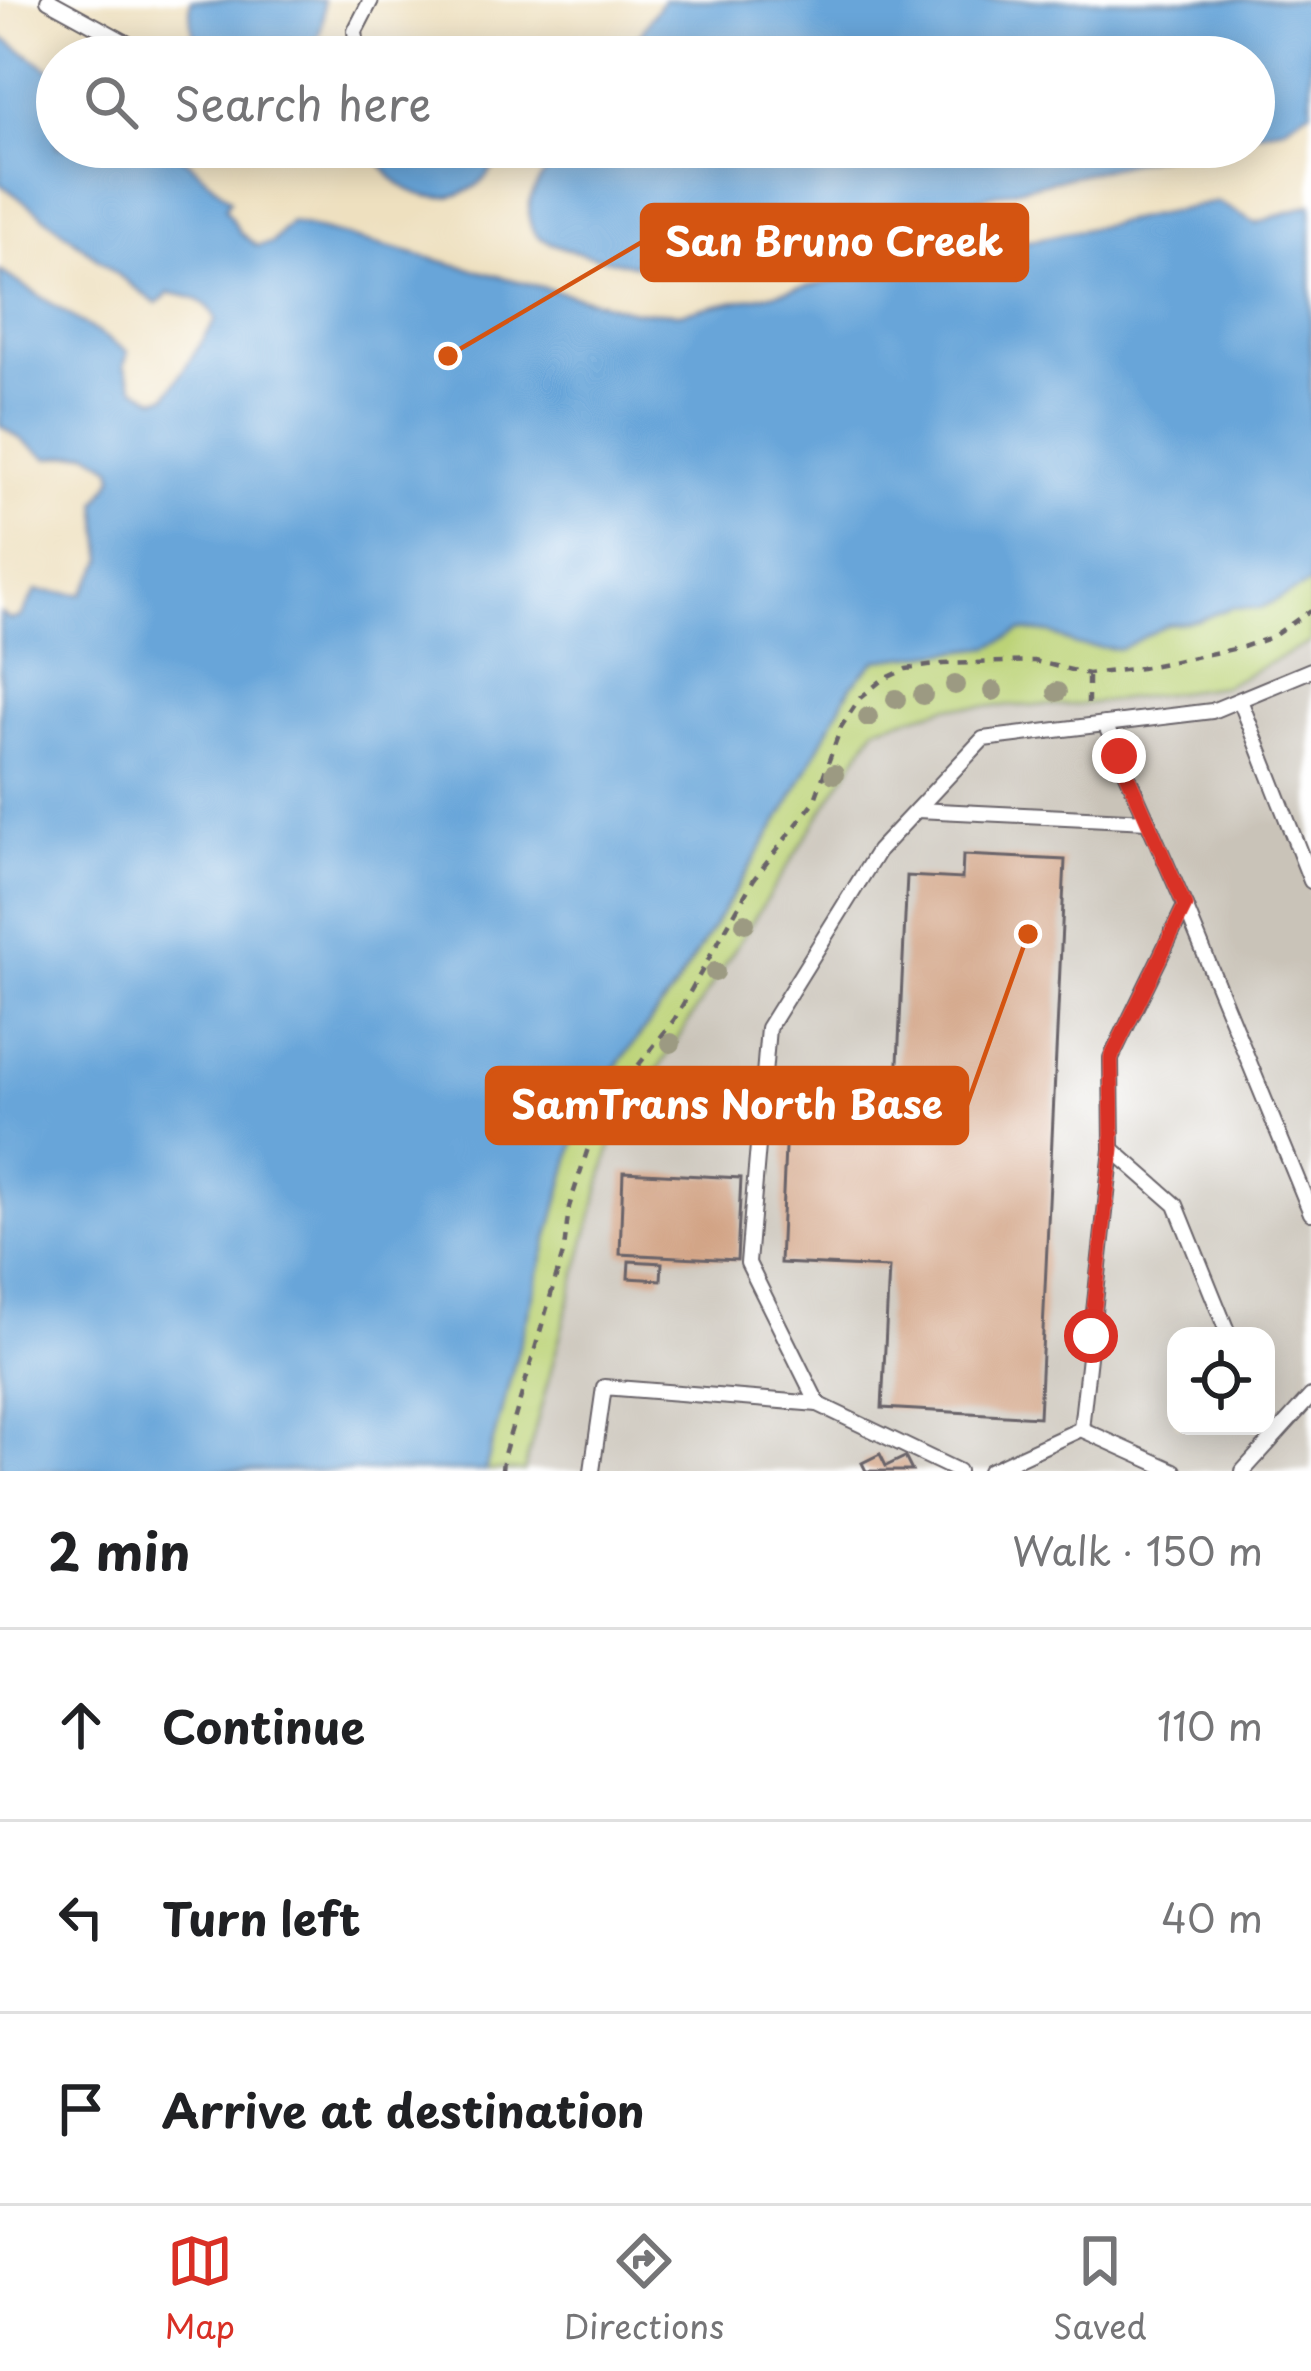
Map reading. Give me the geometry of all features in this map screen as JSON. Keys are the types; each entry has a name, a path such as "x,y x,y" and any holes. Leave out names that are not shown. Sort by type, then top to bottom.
{"lane":[{"path":"48,0 114,36"},
{"path":"356,36 371,0"},
{"path":"818,1404 748,1263 768,1028 878,851 983,739 1212,711 1311,670"},
{"path":"1240,700 1311,881"},
{"path":"1105,724 1311,1213"},
{"path":"917,810 1148,820"},
{"path":"1081,1429 1112,1149 1111,1058 1185,906"},
{"path":"1112,1149 1176,1205 1225,1327"},
{"path":"592,1471 604,1387 818,1404 958,1471"},
{"path":"1275,1427 1311,1396"},
{"path":"990,1471 1081,1429 1174,1471"},
{"path":"1243,1471 1267,1435"}],"path":[{"path":"1088,674 1088,704"}],"shaded area":[{"path":"1311,642 1311,1471 524,1471 612,1142 876,726 948,707 1080,705 1224,686"}],"green space":[{"path":"1311,583 1311,642 1224,686 1080,705 948,707 876,727 612,1142 524,1471 485,1471 583,1111 674,991 790,802 851,686 876,660 990,647 1021,631 1050,633 1076,645 1120,649 1167,625 1199,620 1232,607 1259,609"}],"water":[{"path":"191,0 323,0 318,36 196,36"},
{"path":"663,0 1311,0 1311,109 1275,129 1275,36 639,36"},
{"path":"0,36 36,60 36,168 195,168 230,200 225,208 240,233 257,246 272,243 291,222 633,311 679,313 1217,202 1257,223 1311,204 1311,583 1258,609 1232,607 1199,620 1167,625 1120,649 1076,645 1050,633 1021,631 990,647 876,660 851,686 790,802 673,991 583,1111 485,1471 0,1471 0,613 10,620 21,617 36,591 82,594 104,560 97,503 114,477 112,467 88,452 48,458 0,425 0,271 128,352 124,366 134,387 155,399 167,396 216,320 209,307 191,297 169,293 157,304 0,184"},
{"path":"384,168 492,168 477,185 459,194 418,194"},
{"path":"549,168 1107,168 671,270 576,252 542,239 534,232 529,213"}],"building":[{"path":"963,855 1065,860 1039,1417 882,1408 889,1268 780,1263 788,1078 897,1083 907,876 962,879"},
{"path":"623,1172 741,1178 737,1260 620,1254"},
{"path":"629,1261 662,1263 661,1280 628,1278"},
{"path":"880,1454 886,1466 905,1457 912,1471 866,1471 862,1463"}],"place":[{"name":"San Bruno Creek","path":"448,356"},
{"name":"SamTrans North Base","path":"1028,934"}],"route":[{"path":"1091,1336 1112,1149 1111,1058 1185,906 1119,756"}]}
